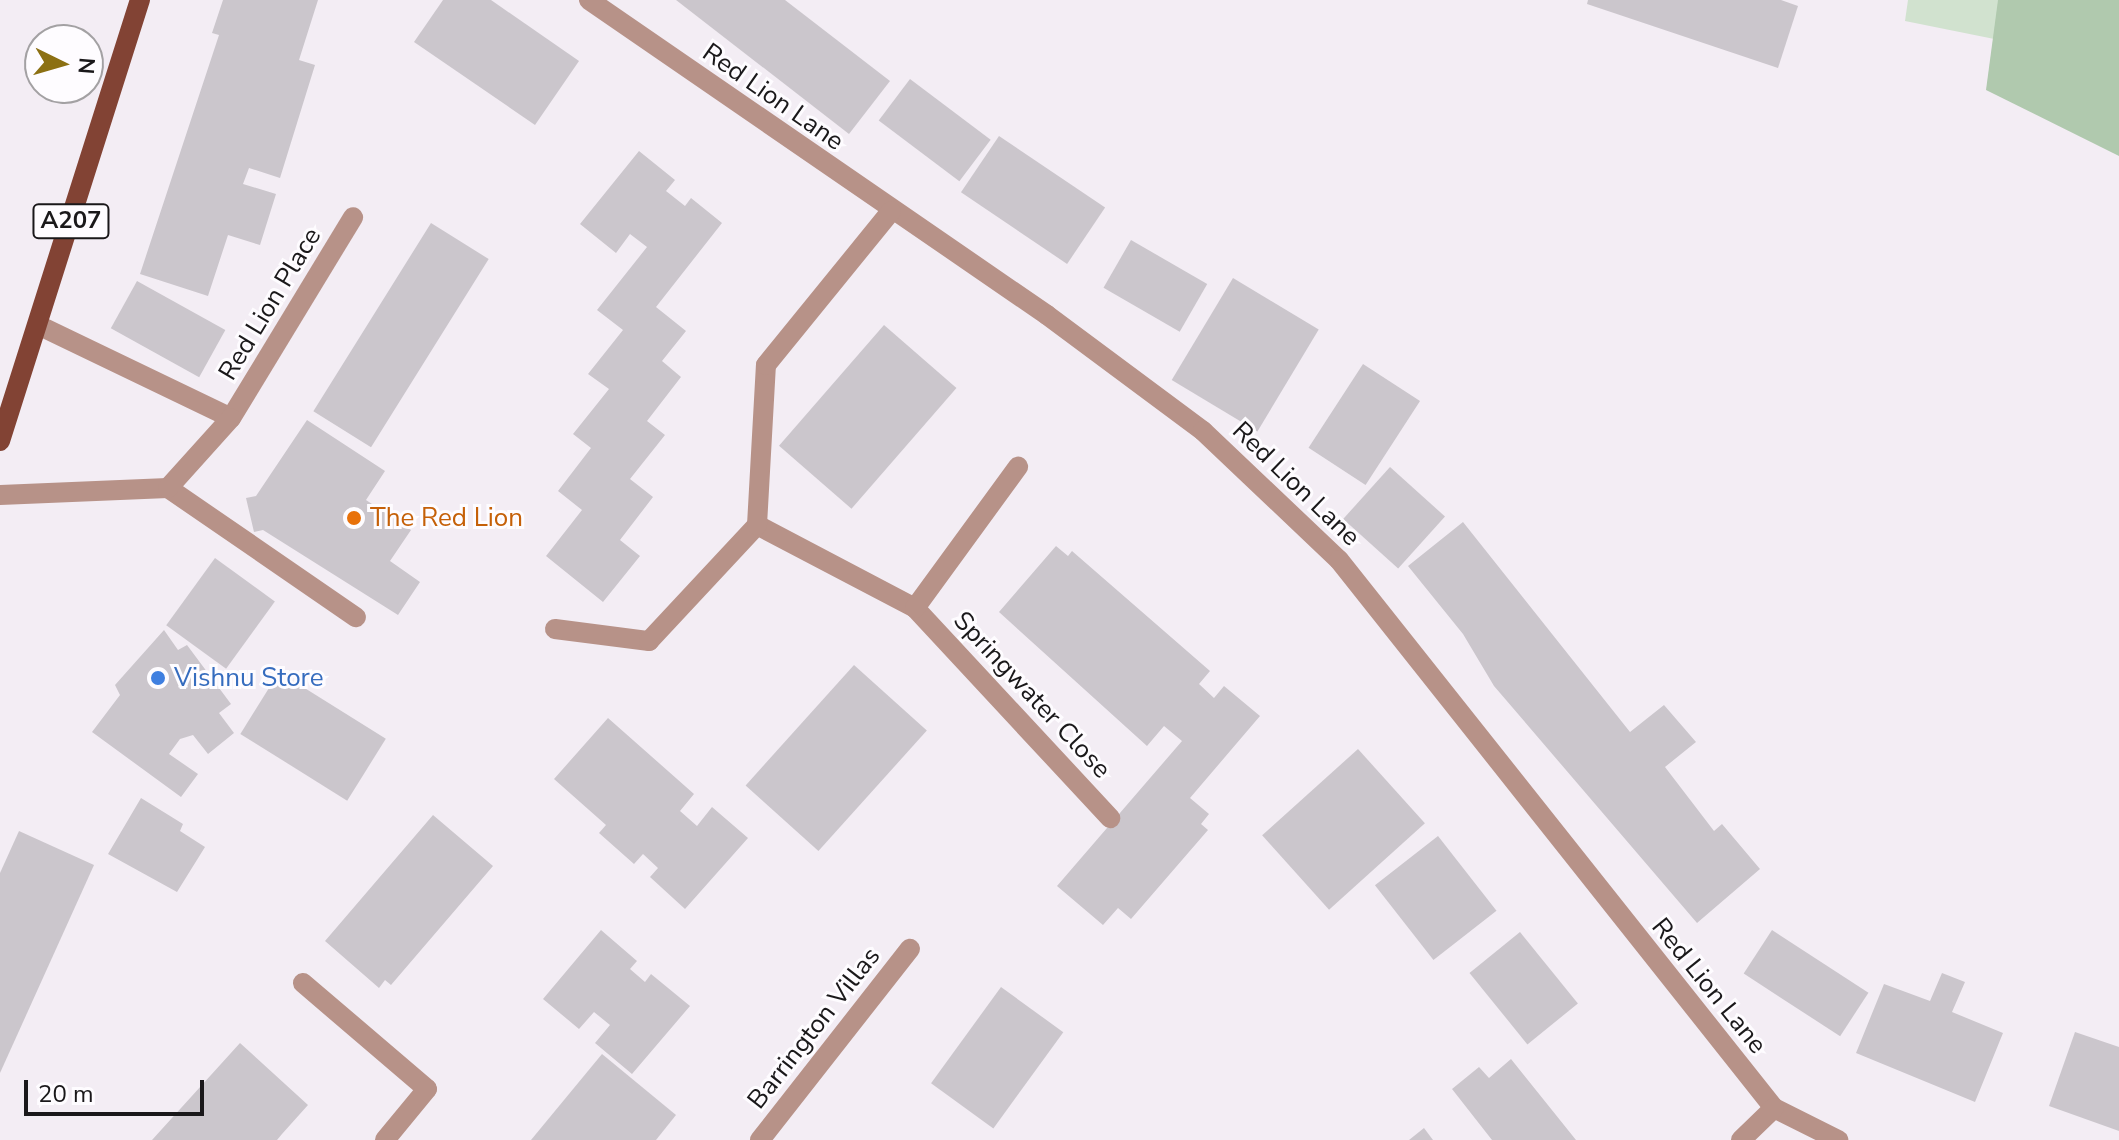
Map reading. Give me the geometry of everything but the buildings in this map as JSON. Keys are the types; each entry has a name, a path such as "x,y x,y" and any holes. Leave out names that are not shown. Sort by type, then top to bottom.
{"main road":[{"name":"A207","path":"0,441 140,0"}],"street":[{"name":"Red Lion Lane","path":"589,0 891,211 1047,315 1203,431 1339,560 1774,1108 1838,1140"},
{"path":"555,629 649,641 757,525 766,365 891,211"},
{"name":"Red Lion Place","path":"168,488 231,418 353,217"},
{"name":"Red Lion Place","path":"38,325 231,418"},
{"name":"Springwater Close","path":"915,608 1018,467"},
{"path":"0,495 168,488 356,617"},
{"name":"Springwater Close","path":"757,525 915,608 1110,818"},
{"name":"Barrington Villas","path":"760,1140 910,949"},
{"path":"303,983 427,1089 385,1140"},
{"path":"1741,1140 1774,1108"}],"green space":[{"path":"1908,0 2119,0 2119,64 1905,21"},
{"path":"1998,0 2119,0 2119,156 1986,90"}],"place":[{"name":"The Red Lion","path":"354,518"},
{"name":"Vishnu Store","path":"158,678"}]}
